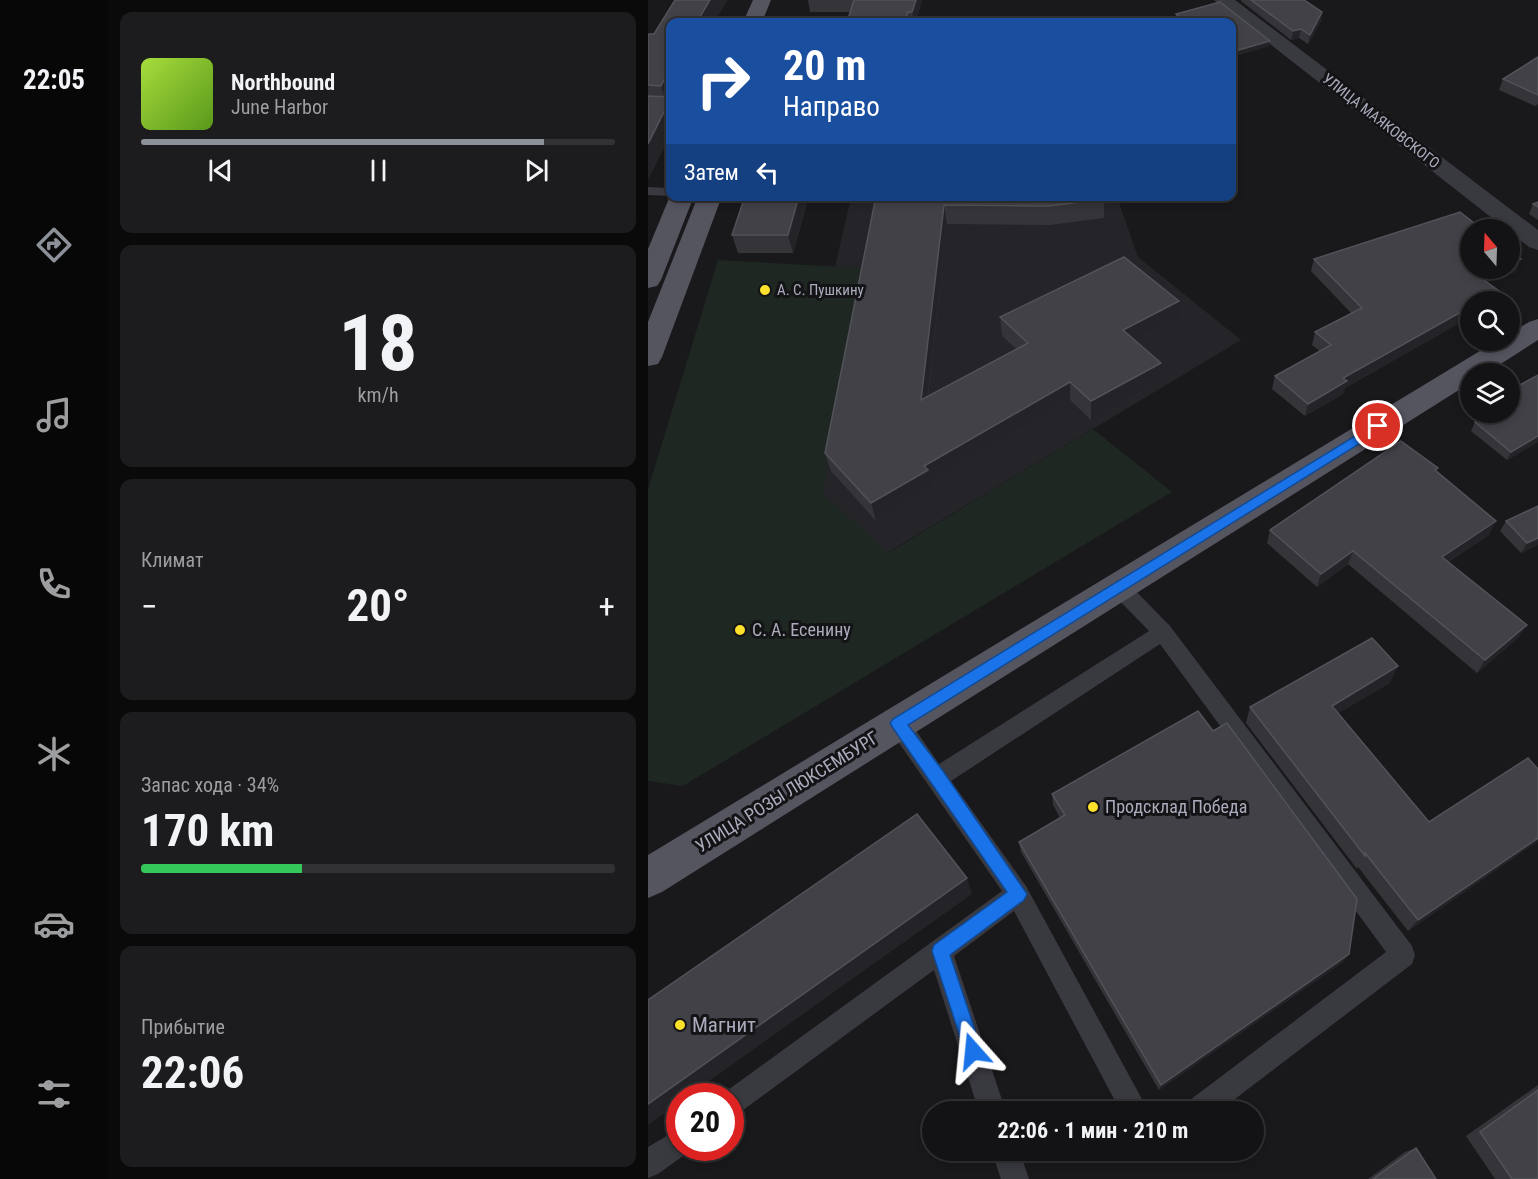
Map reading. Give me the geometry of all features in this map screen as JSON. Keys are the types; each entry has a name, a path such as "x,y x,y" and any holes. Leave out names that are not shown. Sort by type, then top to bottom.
{"main road":[{"path":"755,18 762,0"},
{"path":"648,280 680,201"},
{"path":"648,357 708,201"},
{"name":"УЛИЦА РОЗЫ ЛЮКСЕМБУРГ","path":"648,878 1538,328"}],"street":[{"name":"УЛИЦА МАЯКОВСКОГО","path":"1223,0 1538,242"}],"lane":[{"path":"648,191 666,192"},
{"path":"1119,587 1163,632 1403,955 1210,1101"},
{"path":"938,777 1163,632"},
{"path":"898,723 1018,894 1130,1101"},
{"path":"744,1094 1018,894"},
{"path":"940,951 989,1101"},
{"path":"648,1164 666,1151"},
{"path":"1009,1161 1015,1179"}],"shaded area":[{"path":"850,201 1118,201 1138,257 1241,340 857,571 789,469"},
{"path":"718,260 863,268 823,493 888,553 1093,429 1172,492 683,786 648,781 648,489"}],"building":[{"path":"675,0 710,0 699,18 666,18 666,76 661,86 648,85 648,36 654,34"},
{"path":"854,0 916,0 912,12 908,12 906,18 848,18"},
{"path":"1251,0 1304,0 1322,12 1310,35 1301,29 1293,31"},
{"path":"1220,2 1270,41 1236,51 1236,18 1182,18 1176,14"},
{"path":"1538,57 1538,95 1503,79"},
{"path":"648,96 666,97 666,108 648,144"},
{"path":"743,201 798,201 788,235 732,235"},
{"path":"875,201 1088,201 1049,206 944,205 921,400 1028,343 1000,317 1124,257 1179,301 1123,330 1161,363 1091,401 1070,382 924,466 928,470 871,503 825,453"},
{"path":"1460,212 1469,219 1460,219 1460,279 1482,279 1499,291 1460,291 1460,313 1343,378 1347,381 1308,404 1275,376 1331,345 1315,332 1362,308 1314,259"},
{"path":"1538,375 1538,436 1511,452 1476,423 1520,423 1520,385"},
{"path":"1401,441 1438,468 1435,470 1496,521 1442,557 1527,625 1485,660 1353,551 1321,574 1270,530"},
{"path":"1538,506 1538,538 1527,543 1506,521"},
{"path":"1372,638 1398,666 1332,706 1429,822 1528,758 1538,769 1538,838 1418,920 1365,853 1365,856 1250,707"},
{"path":"1198,711 1213,731 1227,723 1357,899 1349,954 1161,1085 1019,842 1065,815 1052,794"},
{"path":"917,814 967,878 678,1083 666,1083 666,1091 648,1104 648,1000"},
{"path":"1538,1090 1538,1179 1512,1179 1480,1132"},
{"path":"1416,1148 1436,1179 1373,1179"}],"place":[{"name":"А. С. Пушкину","path":"765,290"},
{"name":"С. А. Есенину","path":"740,630"},
{"name":"Продсклад Победа","path":"1093,807"},
{"name":"Магнит","path":"680,1025"}],"route":[{"path":"973,1051 940,951 1018,894 898,723 1378,426"}]}
